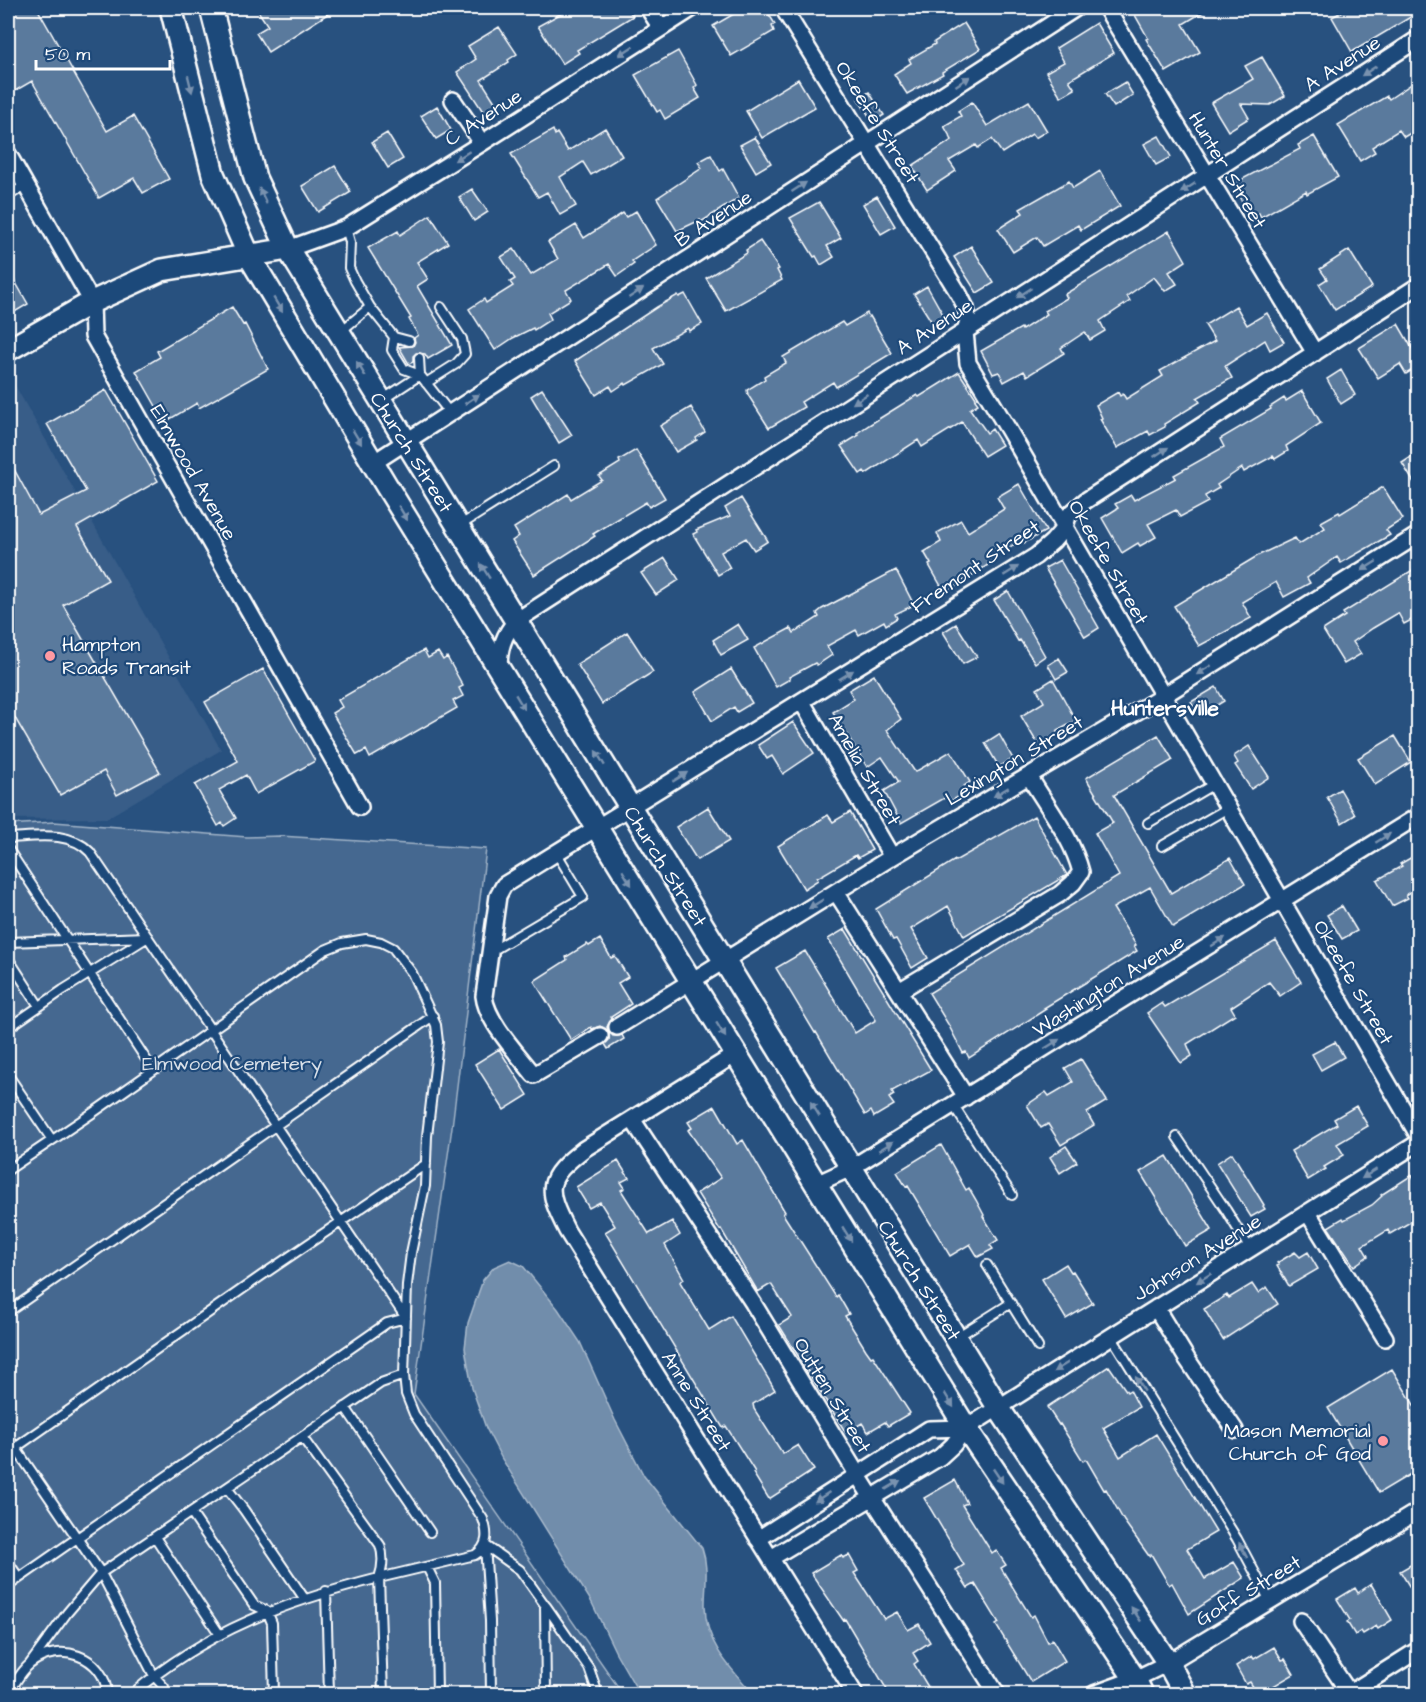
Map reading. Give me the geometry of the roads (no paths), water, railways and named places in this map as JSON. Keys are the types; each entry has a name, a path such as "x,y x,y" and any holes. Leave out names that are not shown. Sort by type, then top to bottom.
{"main road":[{"name":"Church Street","path":"171,8 213,174 248,254 373,463 966,1428 1139,1687"},
{"name":"Church Street","path":"211,8 255,178 288,249 998,1407 1168,1663 1185,1695"},
{"path":"8,350 92,302 162,270 288,249"}],"street":[{"path":"648,8 661,28"},
{"name":"C Avenue","path":"288,249 346,228 693,8"},
{"name":"Okeefe Street","path":"783,8 959,294 966,308 968,320 965,332 968,363 1419,1135"},
{"name":"B Avenue","path":"373,463 1076,8"},
{"name":"Hunter Street","path":"1106,8 1315,353"},
{"name":"A Avenue","path":"499,668 502,641 516,621 1419,39"},
{"path":"453,100 482,143"},
{"name":"Elmwood Avenue","path":"8,154 92,302 93,336 360,807"},
{"name":"Fremont Street","path":"600,1036 534,1075 503,1035 485,1005 485,980 498,896 504,885 1036,556 1065,527 1068,516 1085,501 1419,286"},
{"name":"Lexington Street","path":"616,1027 892,857 1163,696 1419,535"},
{"name":"Amelia Street","path":"802,702 892,857"},
{"path":"899,992 1060,894 1073,883 1081,872 1067,838 1029,776"},
{"name":"Washington Avenue","path":"816,1184 851,1168 1419,816"},
{"path":"836,892 899,992 959,1101"},
{"name":"Anne Street","path":"736,1054 568,1161 554,1178 550,1189 552,1200 567,1231 855,1695"},
{"name":"Outten Street","path":"632,1119 753,1303 857,1474 997,1695"},
{"name":"Johnson Avenue","path":"771,1558 940,1457 966,1428 998,1407 1419,1143"},
{"path":"1308,1213 1385,1338"},
{"path":"1156,1308 1235,1430"},
{"path":"758,1539 929,1429 966,1428"},
{"name":"Goff Street","path":"1094,1695 1139,1687 1168,1663 1419,1511"},
{"path":"1301,1622 1350,1694 1419,1650"}],"lane":[{"path":"8,196 26,185"},
{"path":"346,228 350,242 350,268 355,281 370,307 394,337 409,340"},
{"path":"339,333 370,307"},
{"path":"426,383 456,364 465,354 462,339 441,307"},
{"path":"394,337 392,350 404,369 420,375 450,413"},
{"path":"419,358 420,375"},
{"path":"380,401 420,375"},
{"path":"458,527 554,466"},
{"path":"1148,823 1214,784"},
{"path":"1162,846 1228,808"},
{"path":"8,838 57,837 72,839 83,845 406,1318"},
{"path":"8,849 153,1070"},
{"path":"489,953 583,897 556,852"},
{"path":"8,942 148,937"},
{"path":"8,1028 89,973 148,937"},
{"path":"8,1170 325,950 342,943 366,939 381,942 399,954 433,1016 438,1042 425,1186 411,1253 406,1318 404,1375 406,1394 414,1414 487,1528 485,1545 490,1621 491,1695"},
{"path":"8,958 39,1006"},
{"path":"8,1312 433,1016"},
{"path":"8,1075 52,1140"},
{"path":"959,1101 1011,1195"},
{"path":"1177,1137 1250,1249"},
{"path":"11,1450 426,1164"},
{"path":"987,1265 1038,1347"},
{"path":"956,1338 1011,1303"},
{"path":"8,1586 378,1329 387,1323 406,1318"},
{"path":"1111,1336 1237,1539 1270,1601"},
{"path":"8,1694 67,1613 101,1573 381,1383 404,1375"},
{"path":"345,1407 430,1532"},
{"path":"8,1437 11,1450 77,1537 101,1573 154,1676 164,1687 164,1695"},
{"path":"302,1437 380,1545 383,1553 379,1578 383,1695"},
{"path":"227,1488 304,1598"},
{"path":"190,1513 254,1605 267,1611 272,1623 274,1695"},
{"path":"154,1537 220,1635"},
{"path":"132,1695 154,1676 220,1635 267,1611 326,1591 475,1555 485,1545"},
{"path":"485,1545 520,1569 589,1668 598,1695"},
{"path":"8,1562 19,1578"},
{"path":"427,1567 435,1583 437,1695"},
{"path":"326,1591 329,1695"},
{"path":"545,1605 546,1695"},
{"path":"28,1665 44,1656 56,1653 71,1653 85,1657 102,1677 107,1695"}],"place":[{"name":"Hampton Roads Transit","path":"50,656"},
{"name":"Mason Memorial Church of God","path":"1383,1441"}],"district":[{"name":"Huntersville","path":"1165,708"}],"park label":[{"name":"Elmwood Cemetery","path":"232,1063"}]}
